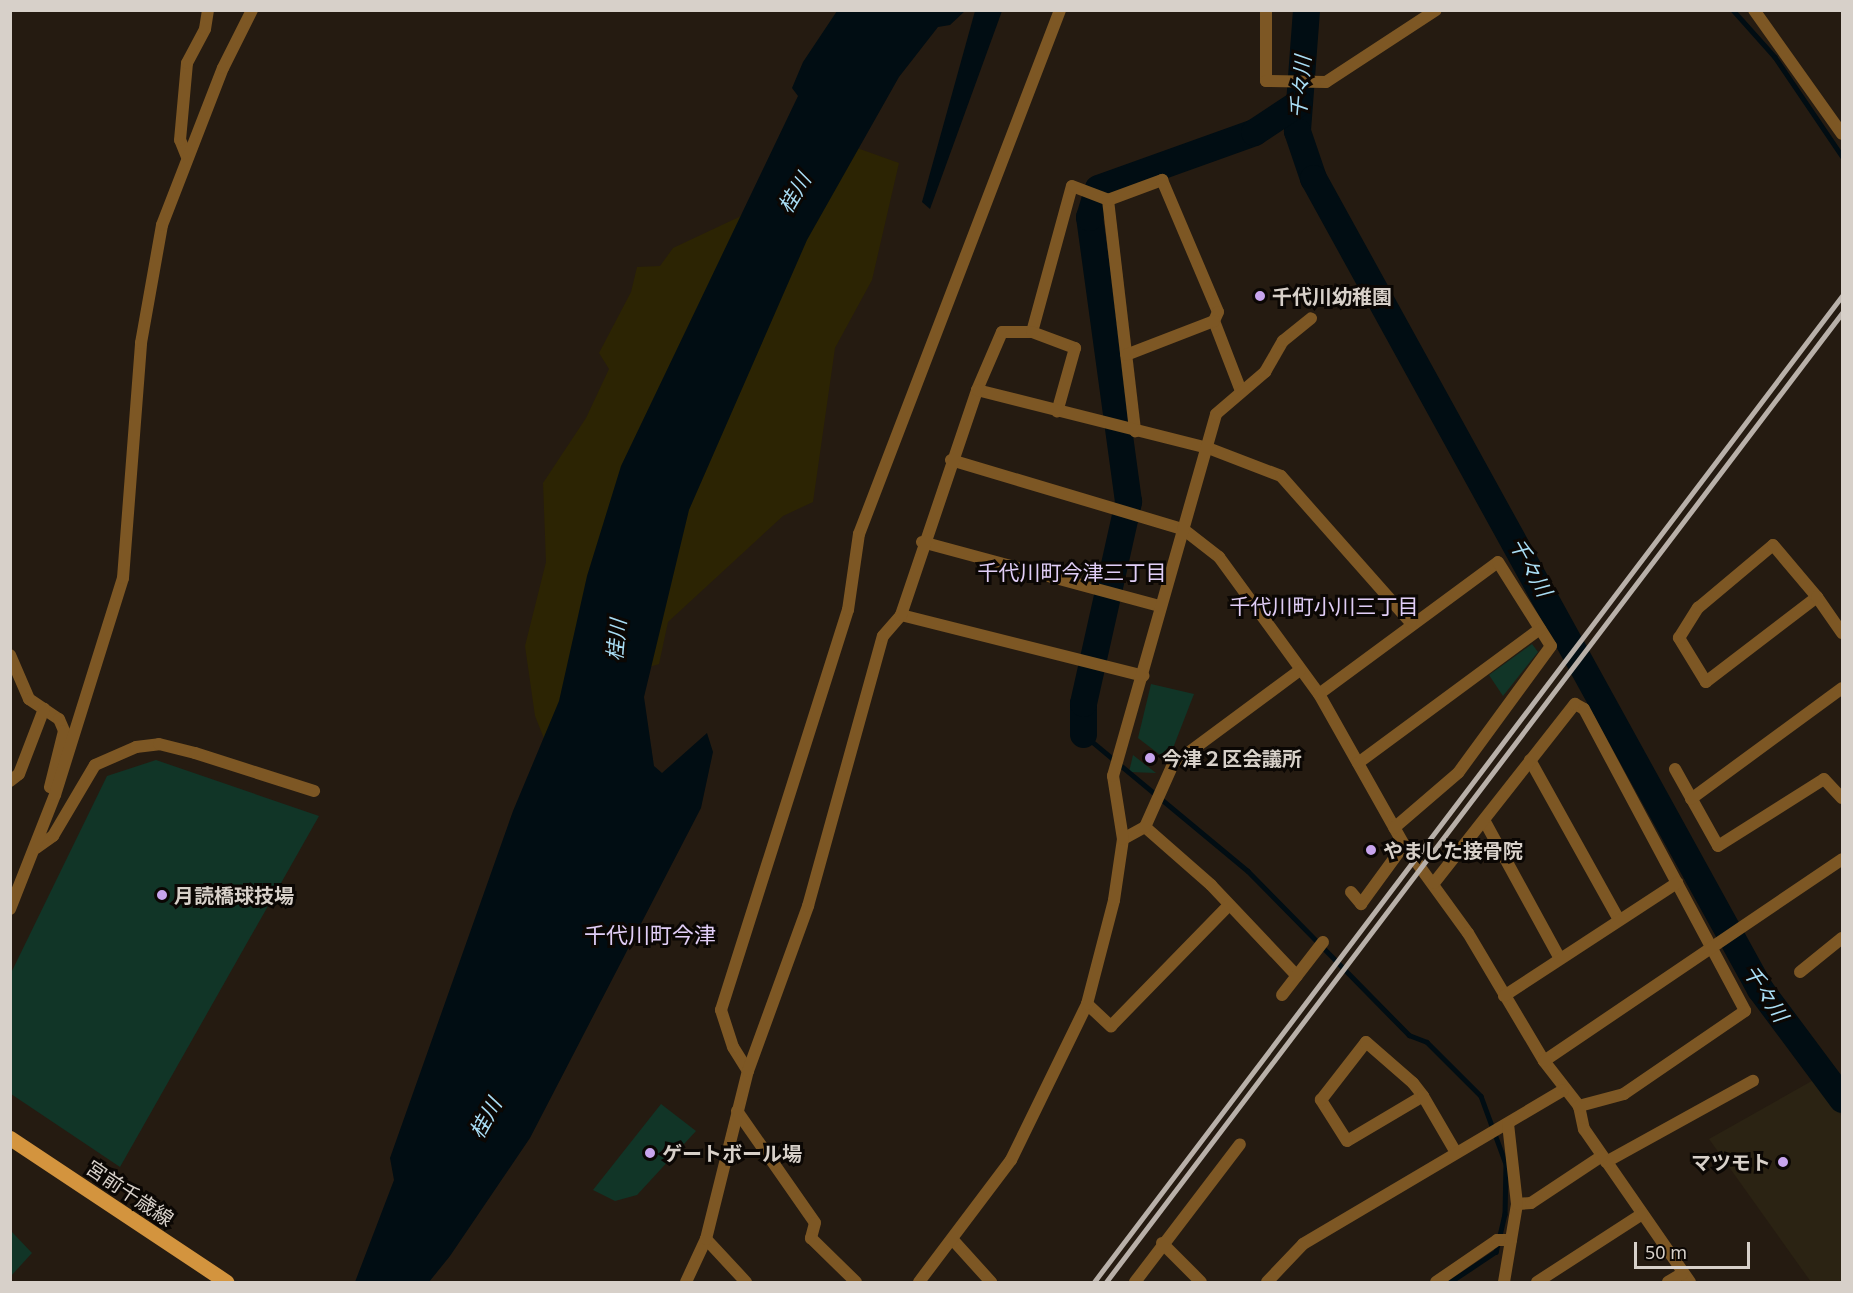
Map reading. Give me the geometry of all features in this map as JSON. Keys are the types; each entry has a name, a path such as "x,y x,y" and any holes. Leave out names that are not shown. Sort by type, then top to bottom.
{"main road":[{"name":"宮前千歳線","path":"10,1138 227,1282"}],"street":[{"path":"187,157 180,140 187,63 205,29 208,10"},
{"path":"10,909 55,795 123,578 141,343 162,225 187,157 252,10"},
{"path":"748,1071 733,1047 721,1010 848,610 859,534 1060,10"},
{"path":"1266,10 1266,81 1326,82 1436,10"},
{"path":"1754,10 1842,134"},
{"path":"1032,332 1072,186 1108,200 1162,180 1218,312 1214,321 1126,355"},
{"path":"1108,200 1134,431"},
{"path":"919,1282 953,1240 1011,1160 1087,1004 1114,900 1123,839 1113,776 1143,676 1159,606 1208,448 1216,414 1265,372 1282,341 1311,318"},
{"path":"1214,321 1241,391"},
{"path":"686,1282 706,1239 748,1071 808,906 883,636 902,615 922,542 977,390 1002,332 1032,332 1075,348 1057,412"},
{"path":"977,390 1057,412 1208,448 1281,476 1411,623"},
{"path":"951,460 1183,529 1219,556 1319,694 1404,845 1434,883 1563,1090 1579,1106 1584,1129 1687,1278 1668,1282"},
{"path":"922,542 1159,606"},
{"path":"1817,597 1707,682 1679,638 1698,608 1773,545 1817,597 1842,633"},
{"path":"1319,694 1411,623 1498,562 1551,646 1458,773 1394,828"},
{"path":"902,615 1143,676"},
{"path":"1358,764 1540,629"},
{"path":"10,655 29,699 59,718 64,731 50,790 55,795"},
{"path":"1123,839 1144,827 1173,764 1300,670"},
{"path":"1691,799 1842,688"},
{"path":"1434,883 1575,704 1584,709 1677,883 1716,947 1745,1011 1624,1094 1579,1106"},
{"path":"10,782 19,774 44,709"},
{"path":"36,848 53,836 95,765 136,747 159,744 195,753 314,792"},
{"path":"1530,760 1619,920"},
{"path":"1675,769 1718,846 1824,779 1842,798"},
{"path":"1484,820 1560,959"},
{"path":"1144,827 1228,906 1297,976"},
{"path":"1351,892 1361,904 1404,845"},
{"path":"1544,1061 1760,918 1842,859"},
{"path":"1504,996 1677,883"},
{"path":"1087,1004 1112,1026 1228,906"},
{"path":"1800,972 1842,938"},
{"path":"1282,995 1321,945"},
{"path":"1423,1096 1347,1142 1321,1100 1366,1042 1423,1096 1455,1151"},
{"path":"1517,1204 1531,1203 1604,1159 1753,1081"},
{"path":"1267,1282 1303,1244 1455,1151 1508,1124 1563,1090"},
{"path":"737,1111 815,1222 811,1238 856,1282"},
{"path":"1504,1282 1517,1204 1508,1124"},
{"path":"1135,1282 1162,1243 1240,1144"},
{"path":"1537,1282 1642,1214"},
{"path":"706,1239 746,1282"},
{"path":"953,1240 991,1282"},
{"path":"1436,1282 1497,1240 1511,1240"},
{"path":"1162,1243 1201,1282"}],"shaded area":[{"name":"マツモト","path":"1817,1078 1842,1117 1842,1282 1811,1282 1709,1139"}],"green space":[{"path":"1532,644 1538,652 1503,696 1489,675"},
{"path":"1151,684 1194,694 1168,761 1138,738"},
{"path":"1133,755 1156,773 1129,772"},
{"name":"月読橋球技場","path":"156,760 319,816 120,1167 11,1094 11,973 107,776"},
{"name":"ゲートボール場","path":"661,1104 696,1131 637,1195 615,1201 593,1190"},
{"path":"11,1231 32,1253 10,1276"}],"sand":[{"path":"846,144 899,163 872,280 835,348 813,502 783,516 668,622 659,664 628,674 549,751 535,716 525,646 546,562 543,483 586,418 609,369 599,353 631,292 637,267 660,266 673,248 739,217 776,178"}],"water":[{"name":"桂川","path":"837,11 965,11 950,25 938,27 899,77 807,240 689,510 644,697 654,766 662,773 707,733 713,752 701,808 530,1138 450,1256 429,1282 355,1282 394,1180 390,1158 513,811 559,701 587,576 621,466 798,96 792,88 803,62"},
{"path":"975,11 1002,11 930,209 922,202"}],"waterway":[{"name":"千々川","path":"1306,10 1297,131 1313,178 1760,989 1842,1099"},
{"path":"1733,10 1775,57 1842,156"},
{"path":"1083,734 1083,703 1128,501 1089,217 1098,188 1254,132 1298,103"},
{"path":"1083,734 1248,871 1409,1035 1427,1042 1481,1096 1506,1164 1505,1214 1496,1252 1451,1282"}],"railway":[{"path":"1094,1282 1842,296"},
{"path":"1106,1282 1842,313"}],"place":[{"name":"千代川幼稚園","path":"1260,296"},
{"name":"今津２区会議所","path":"1150,758"},
{"name":"やました接骨院","path":"1371,850"},
{"name":"月読橋球技場","path":"162,895"},
{"name":"ゲートボール場","path":"650,1153"},
{"name":"マツモト","path":"1783,1162"}],"district":[{"name":"千代川町今津三丁目","path":"1072,572"},
{"name":"千代川町小川三丁目","path":"1324,606"},
{"name":"千代川町今津","path":"650,935"}]}
